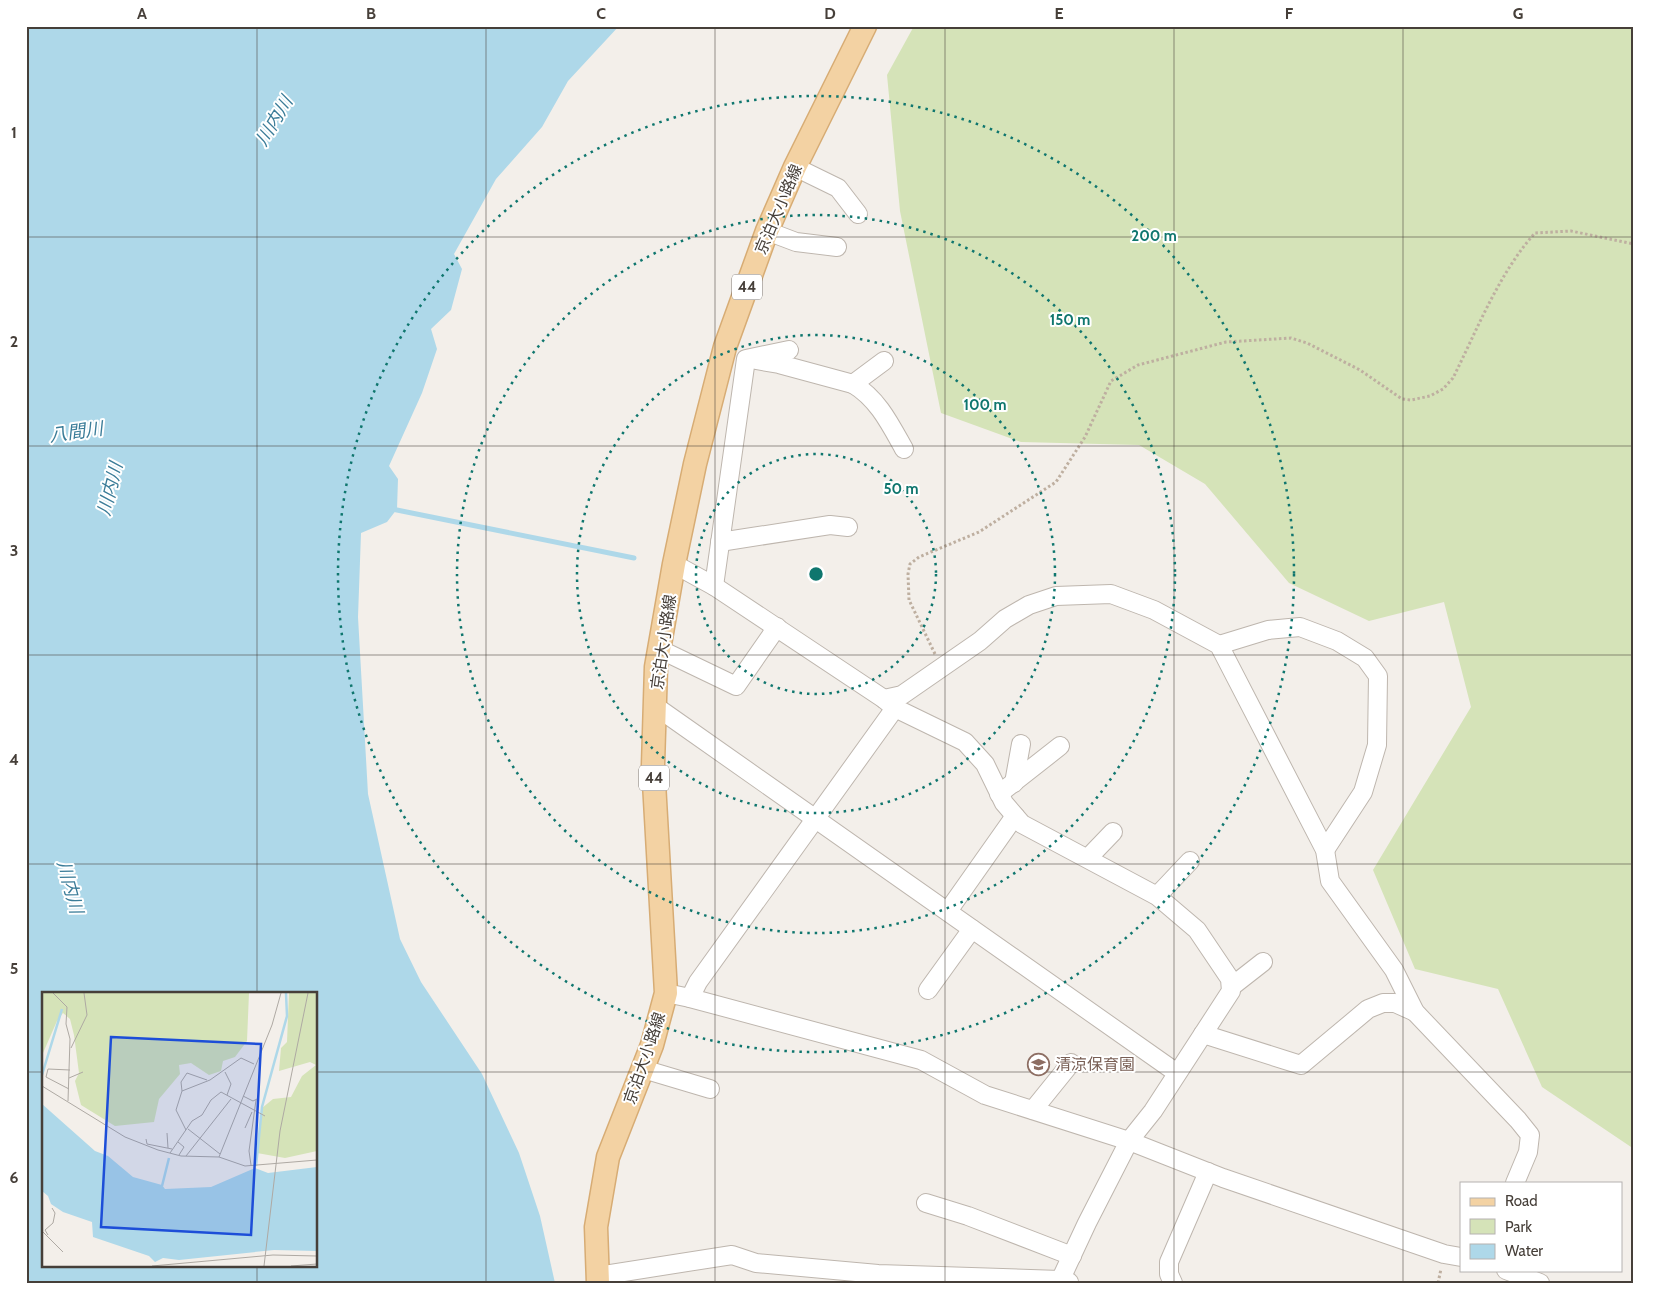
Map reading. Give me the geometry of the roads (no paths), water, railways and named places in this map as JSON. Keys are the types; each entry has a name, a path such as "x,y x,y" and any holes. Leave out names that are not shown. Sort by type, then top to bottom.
{"main road":[{"name":"京泊大小路線","path":"598,1280 596,1227 608,1157 652,1046 666,993 653,765 656,667 674,564 695,464 723,355 767,231 795,167 865,26"}],"street":[{"path":"795,167 838,188 858,214"},
{"path":"767,231 796,242 837,247"},
{"path":"746,359 789,350"},
{"path":"723,355 779,364 854,384 865,391 883,412 904,449"},
{"path":"714,586 746,359"},
{"path":"854,384 884,361"},
{"path":"720,542 830,525 848,527"},
{"path":"598,1280 732,1255 756,1263 878,1274 1064,1282 1072,1256 1129,1141 1153,1111 1231,991 1230,979 1197,930 1157,896 1022,824 1004,803 985,764 965,742 889,703 714,586 674,564"},
{"path":"690,998 698,982 816,819 889,703 980,641 1005,619 1029,605 1056,596 1111,594 1154,610 1219,645 1325,850 1330,881 1394,970 1415,1012 1518,1120 1530,1136 1528,1152 1516,1182"},
{"path":"1219,645 1268,630 1300,627 1338,641 1366,658 1378,676 1378,745 1363,792 1325,850"},
{"path":"659,650 736,686 776,628"},
{"path":"655,706 1177,1073"},
{"path":"1014,783 1021,744"},
{"path":"1000,794 1060,746"},
{"path":"948,911 1015,816"},
{"path":"1088,858 1113,832"},
{"path":"1157,896 1190,861"},
{"path":"928,990 972,929"},
{"path":"1230,987 1263,962"},
{"path":"666,993 921,1060 985,1095 1129,1141 1208,1172 1444,1254 1460,1257"},
{"path":"1203,1034 1301,1065 1368,1009 1383,1003 1395,1003 1415,1012"},
{"path":"1033,1110 1071,1063"},
{"path":"643,1069 710,1089"},
{"path":"1173,1283 1169,1274 1169,1262 1208,1172"},
{"path":"926,1203 968,1216 1072,1256"},
{"path":"1511,1272 1540,1283"}],"water":[{"path":"26,26 619,26 568,81 542,127 496,179 454,254 462,269 451,310 431,329 437,349 422,393 389,466 398,479 397,509 387,522 361,533 358,617 368,794 400,939 421,982 482,1074 519,1153 540,1216 555,1283 26,1283"}],"waterway":[{"path":"392,509 634,558"}],"place":[{"name":"清涼保育園","path":"1039,1064"}],"water label":[{"name":"川内川","path":"274,121"},
{"name":"八間川","path":"76,432"},
{"name":"川内川","path":"110,489"},
{"name":"川内川","path":"70,887"}]}
